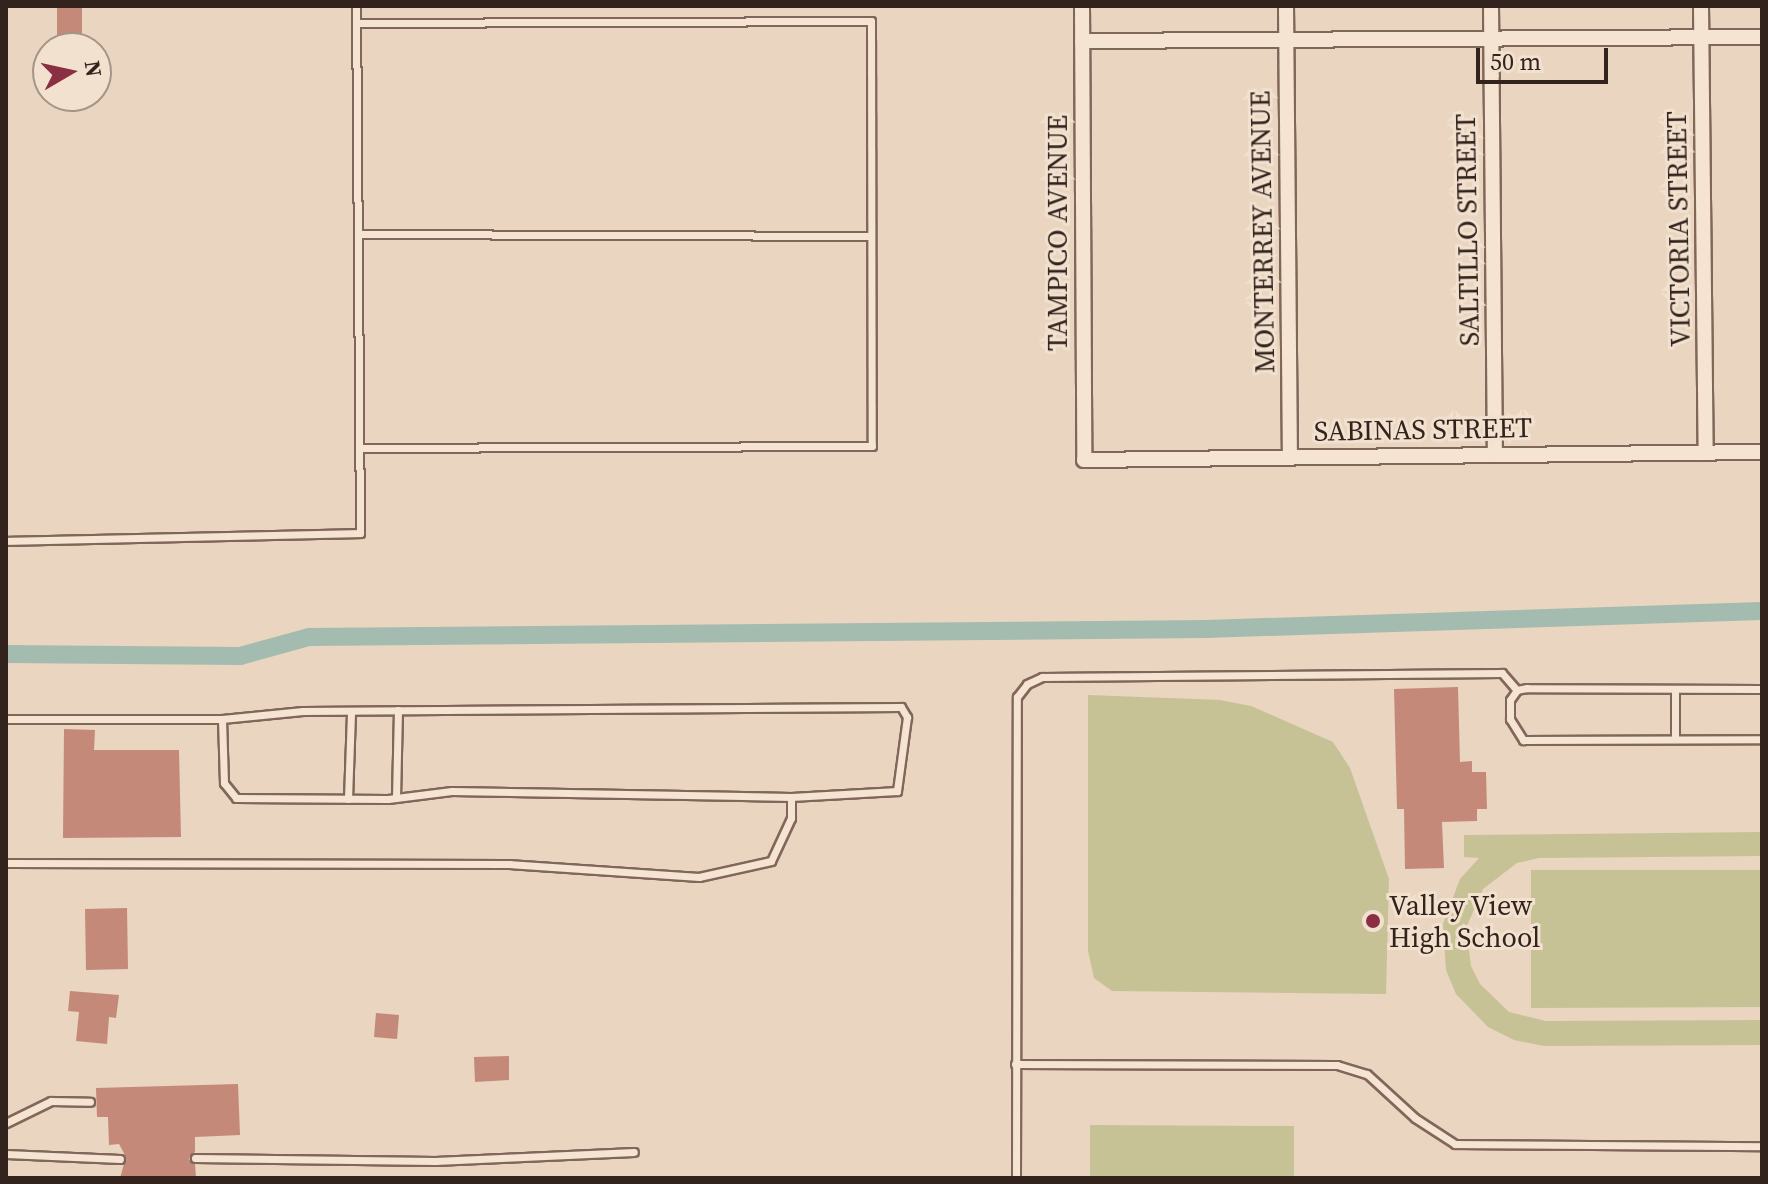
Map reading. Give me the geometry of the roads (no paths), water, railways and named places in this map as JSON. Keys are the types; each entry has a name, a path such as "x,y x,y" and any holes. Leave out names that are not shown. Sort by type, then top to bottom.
{"street":[{"name":"TAMPICO AVENUE","path":"1082,6 1084,460"},
{"name":"MONTERREY AVENUE","path":"1286,6 1290,456"},
{"name":"SALTILLO STREET","path":"1491,6 1495,454"},
{"name":"VICTORIA STREET","path":"1701,6 1706,452"},
{"path":"1082,41 1491,41 1762,37"},
{"name":"SABINAS STREET","path":"1084,460 1762,452"}],"lane":[{"path":"6,541 360,533 356,6"},
{"path":"357,23 871,21 872,446 360,448"},
{"path":"360,234 870,236"},
{"path":"1016,1178 1017,697 1027,684 1042,677 1502,673 1517,690 1762,689"},
{"path":"1675,689 1675,739"},
{"path":"1517,690 1510,700 1510,719 1523,740 1762,739"},
{"path":"6,719 222,719 398,710 901,707 907,717 897,791 791,797 452,791 396,798 348,799 236,798 224,783 222,719"},
{"path":"396,798 398,710"},
{"path":"348,799 351,711"},
{"path":"6,863 509,864 699,877 771,861 791,818 791,797"},
{"path":"1015,1064 1337,1065 1367,1074 1425,1126 1455,1144 1762,1146"},
{"path":"6,1123 51,1101 90,1102"},
{"path":"195,1158 435,1161 634,1152"},
{"path":"6,1154 120,1159"}],"waterway":[{"path":"6,654 240,656 309,637 1206,629 1762,611"}],"place":[{"name":"Valley View High School","path":"1373,921"}]}
